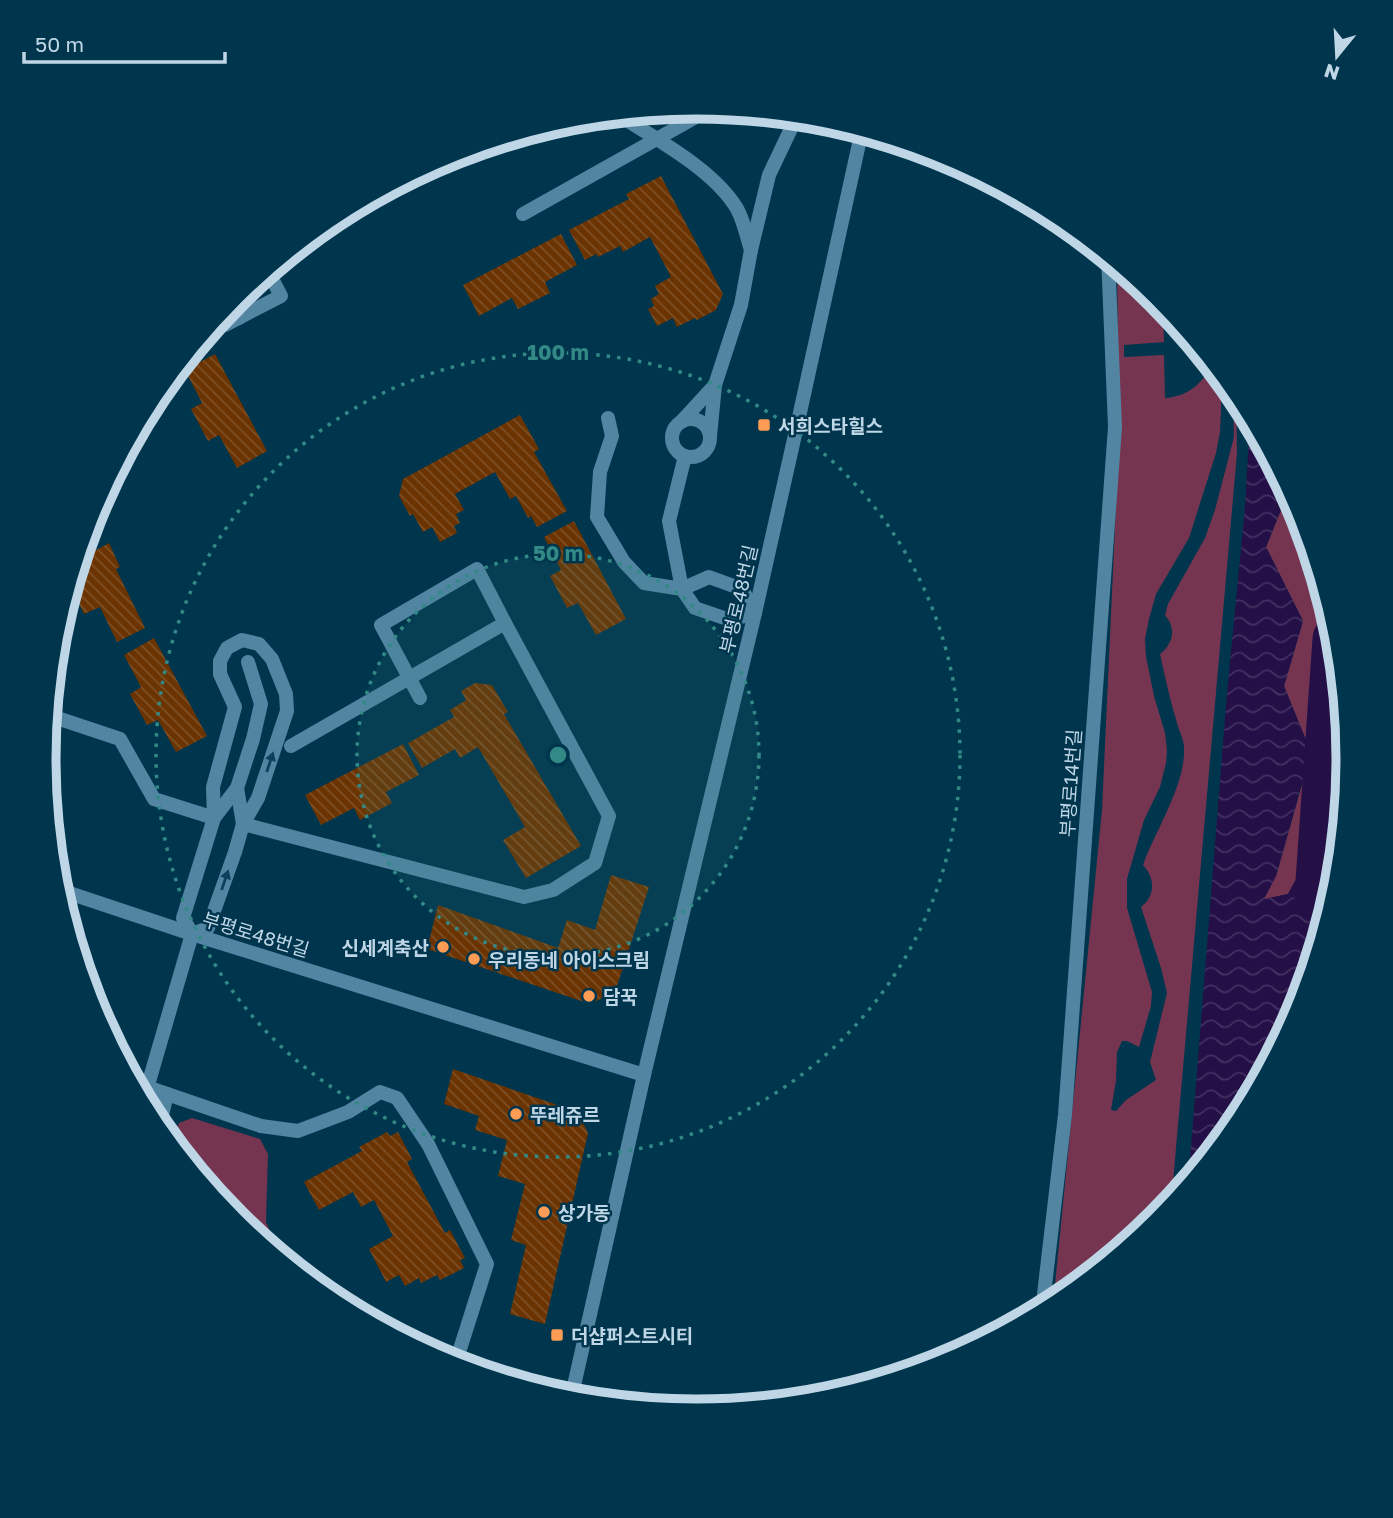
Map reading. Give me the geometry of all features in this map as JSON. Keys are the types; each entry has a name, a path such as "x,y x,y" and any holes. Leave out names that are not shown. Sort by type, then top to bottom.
{"street":[{"path":"523,214 692,119"},
{"path":"630,122 705,172 721,187 736,206 751,250"},
{"path":"715,385 677,426 672,437 676,449 685,456 691,457 707,448 715,385 741,305 769,175 792,126"},
{"name":"부평로48번길","path":"574,1387 644,1075 755,612 860,140"},
{"name":"부평로14번길","path":"1044,1297 1065,1115 1115,427 1109,269"},
{"path":"227,324 281,296 272,279"},
{"path":"237,314 239,318"},
{"path":"608,418 612,436 600,472 597,517 624,562 644,583 682,589 709,576 741,589 755,612 730,620 695,608 682,589 668,521 685,456"},
{"path":"681,422 687,419 699,421 708,430 709,436"},
{"path":"243,824 524,898 553,890 595,863 609,816 477,569 382,625 420,698"},
{"path":"291,746 505,623"},
{"path":"192,934 208,928 243,824 258,798 287,711 286,694 272,659 258,644 242,640 227,648 220,661 220,674 235,707 213,787 214,818 183,918 192,934 148,1086 261,1126 298,1130 348,1112 380,1092 397,1098 428,1144 487,1264 458,1354"},
{"path":"214,818 237,788 261,704 248,662"},
{"path":"57,718 120,739 154,799 214,818"},
{"path":"237,788 243,824"},
{"name":"부평로48번길","path":"70,893 644,1075"},
{"path":"163,1113 167,1094"}],"shaded area":[{"path":"1117,276 1163,321 1164,342 1124,345 1124,357 1164,355 1165,398 1194,388 1207,372 1221,392 1221,410 1216,453 1189,538 1156,594 1145,639 1146,656 1167,751 1160,787 1144,820 1127,879 1127,908 1152,992 1151,1006 1139,1047 1122,1041 1117,1052 1111,1110 1116,1111 1126,1100 1156,1080 1150,1062 1167,993 1141,907 1149,898 1152,887 1150,876 1143,865 1175,792 1184,748 1160,654 1172,635 1171,625 1165,615 1168,604 1205,538 1215,510 1234,437 1233,410 1236,415 1237,453 1173,1187 1119,1241 1054,1290 1102,810 1119,440"},
{"path":"1283,504 1303,553 1325,634 1333,686 1337,759 1334,810 1288,894 1263,900 1276,876 1311,753 1284,686 1303,621 1266,547"},
{"path":"192,1118 260,1139 268,1154 266,1222 274,1241 244,1212 188,1149 175,1131 179,1123"}],"water":[{"path":"1249,436 1283,504 1266,547 1303,621 1284,686 1311,752 1276,876 1264,899 1288,894 1334,810 1336,795 1336,801 1325,884 1303,965 1288,1004 1251,1079 1229,1115 1189,1168 1227,693 1245,507"},
{"path":"1328,652 1333,686 1328,661"}],"building":[{"path":"661,176 723,294 716,310 677,327 673,318 657,326 648,309 654,306 651,299 659,294 655,286 671,277 650,237 623,252 620,246 585,260 569,230 629,199 626,194"},
{"path":"561,234 577,265 545,282 550,293 518,309 512,298 479,316 463,285"},
{"path":"215,354 267,451 237,468 219,435 208,441 191,409 202,403 186,372"},
{"path":"520,415 539,449 534,452 567,511 537,527 531,516 528,518 516,496 510,499 495,472 455,494 464,510 456,514 460,523 454,526 457,533 440,542 432,527 423,532 399,496 403,479"},
{"path":"574,521 626,619 596,635 578,603 567,608 550,576 561,570 544,537"},
{"path":"109,543 120,567 116,569 145,628 117,642 100,607 84,614 77,599 90,553 94,544 96,550"},
{"path":"154,638 207,736 176,752 158,720 147,725 130,694 141,687 124,655"},
{"path":"475,683 492,685 508,712 504,714 581,846 526,878 503,840 525,827 478,747 460,758 455,749 422,768 408,743 454,717 450,710 466,700 461,691"},
{"path":"403,744 419,775 386,792 392,803 360,820 354,808 321,825 305,795"},
{"path":"611,875 649,887 615,992 590,1004 427,949 438,905 558,948 567,920 595,930"},
{"name":"상가동","path":"453,1069 578,1112 588,1133 545,1324 510,1314 526,1245 511,1240 525,1184 498,1176 507,1140 475,1130 479,1116 444,1104"},
{"path":"387,1132 390,1136 398,1132 412,1159 407,1162 445,1233 450,1230 465,1258 460,1260 464,1268 440,1280 437,1275 421,1283 419,1278 405,1286 399,1275 386,1282 369,1249 393,1236 374,1200 361,1207 353,1192 319,1210 304,1182 362,1151 359,1147"}],"waterway":[{"path":"1319,896 1333,690"}],"place":[{"name":"서희스타힐스","path":"764,425"},
{"name":"신세계축산","path":"443,947"},
{"name":"우리동네 아이스크림","path":"474,959"},
{"name":"담꾹","path":"589,996"},
{"name":"뚜레쥬르","path":"516,1114"},
{"name":"상가동","path":"544,1212"},
{"name":"더샵퍼스트시티","path":"557,1335"}]}
